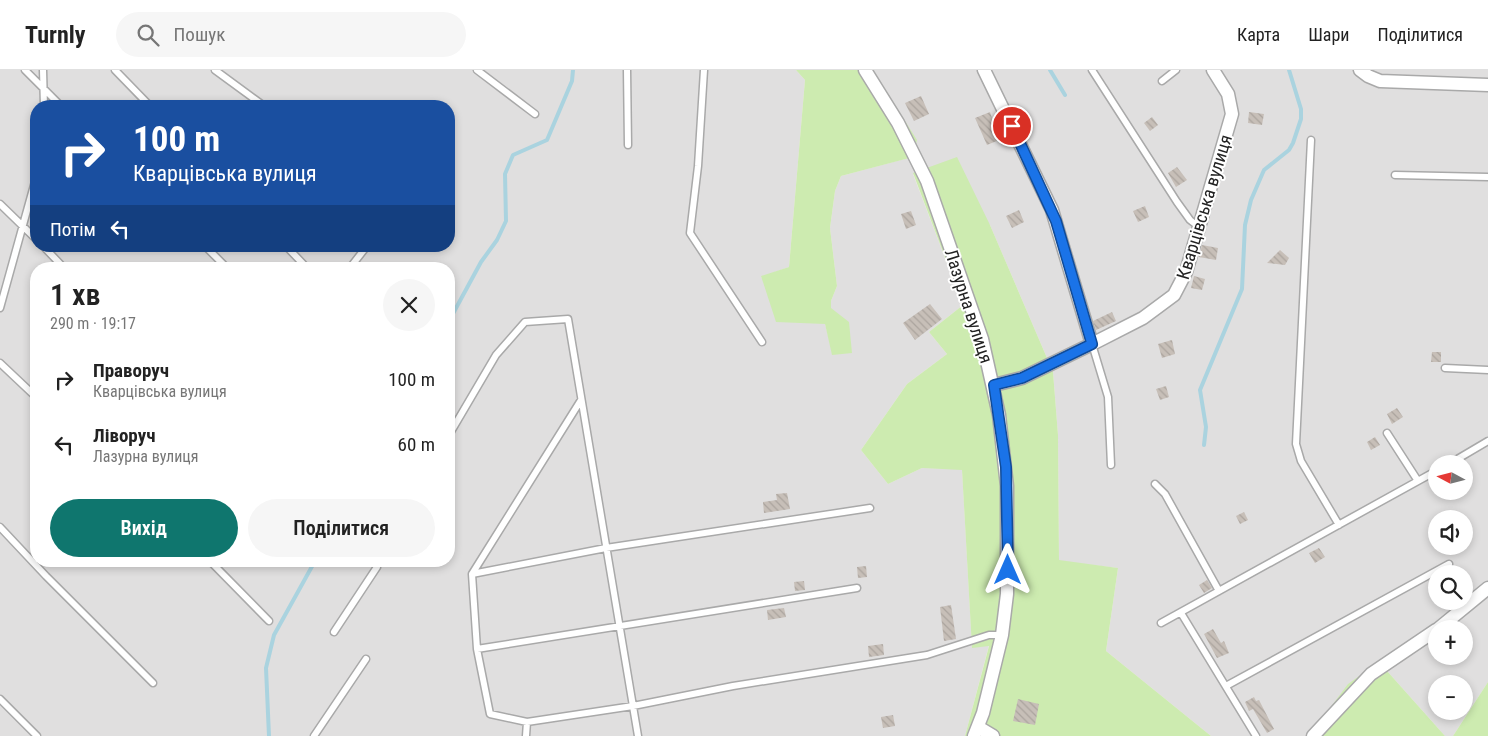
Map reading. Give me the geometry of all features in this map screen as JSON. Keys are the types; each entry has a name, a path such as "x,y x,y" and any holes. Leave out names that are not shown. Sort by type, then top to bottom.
{"street":[{"name":"Лазурна вулиця","path":"865,70 898,123 922,169 980,333 994,385 1003,441 1007,486 1008,586 1002,635 976,732"},
{"path":"984,70 1052,210 1092,344"},
{"name":"Кварцівська вулиця","path":"994,385 1022,378 1092,344 1143,318 1174,295 1184,277 1232,114 1228,94 1213,70"},
{"path":"1360,70 1368,76 1380,80 1433,85 1488,85"},
{"path":"1448,620 1488,588"},
{"path":"1313,736 1371,674 1428,635"},
{"path":"976,732 993,736"}],"lane":[{"path":"25,70 54,100"},
{"path":"43,70 44,100"},
{"path":"115,70 144,100"},
{"path":"215,70 256,100"},
{"path":"477,70 535,114"},
{"path":"628,70 628,145"},
{"path":"704,70 698,166 690,233 762,342"},
{"path":"1092,70 1177,202 1190,220 1199,227"},
{"path":"1162,81 1176,70"},
{"path":"1311,140 1296,444 1301,461 1339,525"},
{"path":"1395,175 1488,177"},
{"path":"0,308 30,198"},
{"path":"0,204 30,233"},
{"path":"48,252 58,262"},
{"path":"211,252 221,262"},
{"path":"292,252 301,262"},
{"path":"354,262 362,252"},
{"path":"455,425 496,355 525,322 568,319 638,736"},
{"path":"1092,344 1108,397 1111,464"},
{"path":"0,363 30,391"},
{"path":"1445,368 1488,370"},
{"path":"581,400 472,574 477,650 490,714 527,722 633,706 743,684 920,656 989,635 1002,635"},
{"path":"1387,433 1418,481"},
{"path":"1464,455 1488,441"},
{"path":"1161,623 1428,475"},
{"path":"1155,484 1163,490 1220,591"},
{"path":"472,574 606,548 870,508"},
{"path":"0,527 30,558"},
{"path":"1226,686 1450,564"},
{"path":"39,567 153,683"},
{"path":"216,567 269,621"},
{"path":"334,632 377,567"},
{"path":"477,650 620,625 857,588"},
{"path":"1181,613 1256,736"},
{"path":"314,736 366,659"},
{"path":"0,698 36,736"},
{"path":"526,736 527,722"}],"shaded area":[{"path":"0,70 796,70 805,80 789,267 761,277 825,324 833,355 840,318 831,309 831,301 837,286 830,228 835,191 841,176 912,157 888,93 873,70 1488,70 1488,682 1473,705 1473,675 1428,675 1428,717 1379,662 1309,736 1211,736 1106,651 1118,568 1059,561 1058,435 1053,372 990,225 913,174 963,305 929,332 947,354 907,384 861,450 888,484 922,468 962,469 972,647 989,645 965,736 0,736"},
{"path":"1431,720 1463,720 1453,736 1445,736"}],"green space":[{"path":"796,70 873,70 917,140 913,157 841,176 835,191 830,228 837,286 831,301 831,308 849,322 852,353 832,355 825,324 776,322 761,276 789,267 805,80"},
{"path":"957,157 990,225 1053,372 1058,435 1059,560 1118,568 1106,651 1211,736 965,736 989,646 972,648 962,470 922,468 888,484 861,450 907,384 947,354 929,332 963,305 913,173"},
{"path":"1379,662 1428,717 1428,720 1431,720 1445,736 1309,736 1348,684"},
{"path":"1488,682 1488,736 1453,736 1463,720 1473,720 1473,705"}],"building":[{"path":"921,96 929,114 914,121 905,103"},
{"path":"990,112 999,140 987,145 975,118"},
{"path":"1249,112 1264,114 1262,125 1248,123"},
{"path":"1152,117 1158,125 1150,131 1144,123"},
{"path":"1177,167 1187,180 1176,187 1168,173"},
{"path":"1145,206 1149,217 1138,222 1133,211"},
{"path":"1019,210 1024,222 1012,228 1006,216"},
{"path":"911,211 916,225 906,229 901,214"},
{"path":"1202,245 1218,248 1216,260 1199,257"},
{"path":"1280,250 1289,258 1285,265 1267,263"},
{"path":"1194,276 1205,279 1202,290 1191,288"},
{"path":"930,304 942,319 915,340 903,323"},
{"path":"1112,312 1116,321 1096,330 1093,321"},
{"path":"1172,340 1175,354 1162,358 1158,344"},
{"path":"1432,352 1441,352 1441,362 1431,362"},
{"path":"1166,386 1169,397 1160,400 1156,389"},
{"path":"1397,408 1403,417 1392,424 1387,414"},
{"path":"1375,437 1380,445 1371,450 1367,442"},
{"path":"787,493 790,509 764,513 763,502 777,500 776,494"},
{"path":"1244,512 1248,520 1240,524 1236,516"},
{"path":"1319,548 1325,557 1315,563 1309,553"},
{"path":"866,566 867,577 858,578 857,567"},
{"path":"1207,580 1212,588 1204,593 1199,585"},
{"path":"804,581 805,590 795,591 794,582"},
{"path":"951,605 956,639 944,641 940,607"},
{"path":"784,608 786,617 768,620 767,610"},
{"path":"1213,629 1221,643 1224,641 1229,653 1217,658 1204,634"},
{"path":"883,644 884,655 869,657 868,646"},
{"path":"1254,697 1256,701 1259,700 1274,729 1267,733 1253,709 1249,711 1245,702"},
{"path":"1018,699 1039,704 1035,725 1013,721"},
{"path":"893,715 895,726 883,728 881,717"}],"waterway":[{"path":"455,310 481,262 497,240 506,221 505,174 513,155 547,140 572,81 573,70"},
{"path":"1050,70 1065,95"},
{"path":"1204,445 1206,427 1200,390 1242,289 1245,225 1251,200 1264,170 1289,150 1301,119 1301,109 1289,70"},
{"path":"269,736 266,668 274,635 312,567"}],"route":[{"path":"1008,570 1006,467 994,385 1010,383 1022,378 1092,344 1060,231 1012,126"}]}
